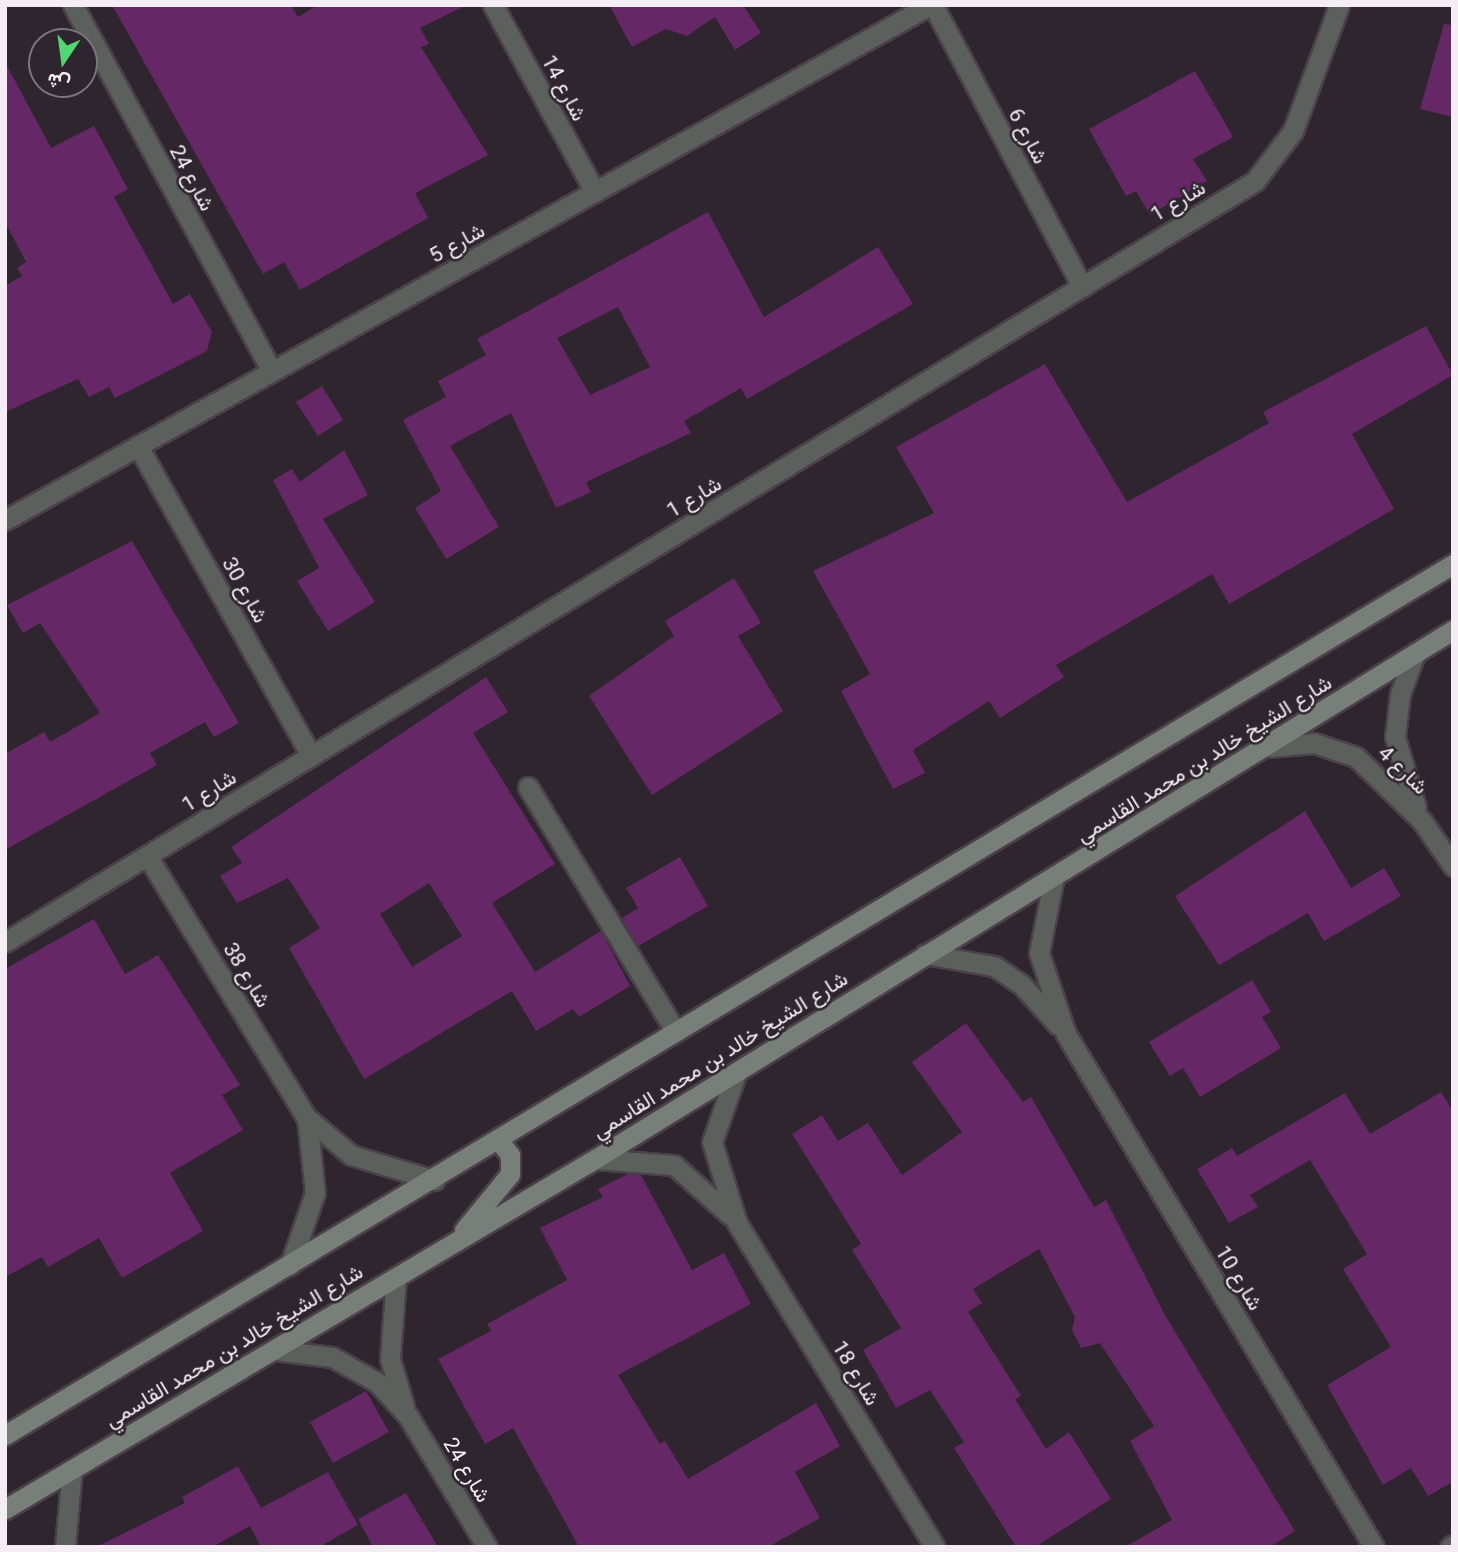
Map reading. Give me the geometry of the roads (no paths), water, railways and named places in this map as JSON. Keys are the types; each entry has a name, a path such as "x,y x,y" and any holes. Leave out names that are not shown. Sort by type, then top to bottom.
{"main road":[{"name":"شارع الشيخ خالد بن محمد القاسمي","path":"5,1435 434,1180 1453,564"},
{"name":"شارع الشيخ خالد بن محمد القاسمي","path":"5,1509 595,1159 925,954 1270,747 1453,630"},
{"path":"452,1244 510,1174 510,1155 498,1139"}],"street":[{"name":"شارع 24","path":"73,5 272,372"},
{"name":"شارع 14","path":"493,5 594,192"},
{"name":"شارع 5","path":"5,520 932,5"},
{"name":"شارع 6","path":"932,5 1082,287"},
{"name":"شارع 1","path":"5,942 1082,287 1270,167 1293,131 1339,5"},
{"name":"شارع 30","path":"138,446 311,756"},
{"name":"شارع 4","path":"1415,654 1400,694 1395,737 1401,774 1422,821 1453,866"},
{"name":"شارع 4","path":"1270,747 1314,743 1356,757 1422,821"},
{"path":"528,787 676,1032"},
{"name":"شارع 38","path":"148,857 306,1117 360,1159 434,1180"},
{"name":"شارع 10","path":"1054,877 1039,953 1066,1034 1374,1547"},
{"name":"شارع 10","path":"925,954 979,961 1008,973 1066,1034"},
{"name":"شارع 18","path":"737,1071 712,1142 737,1223 935,1547"},
{"name":"شارع 38","path":"290,1265 315,1193 306,1117"},
{"name":"شارع 18","path":"595,1159 674,1165 737,1223"},
{"name":"شارع 24","path":"396,1277 390,1359 408,1416"},
{"name":"شارع 24","path":"274,1350 349,1363 377,1382 408,1416 486,1547"},
{"path":"65,1547 72,1469"}]}
